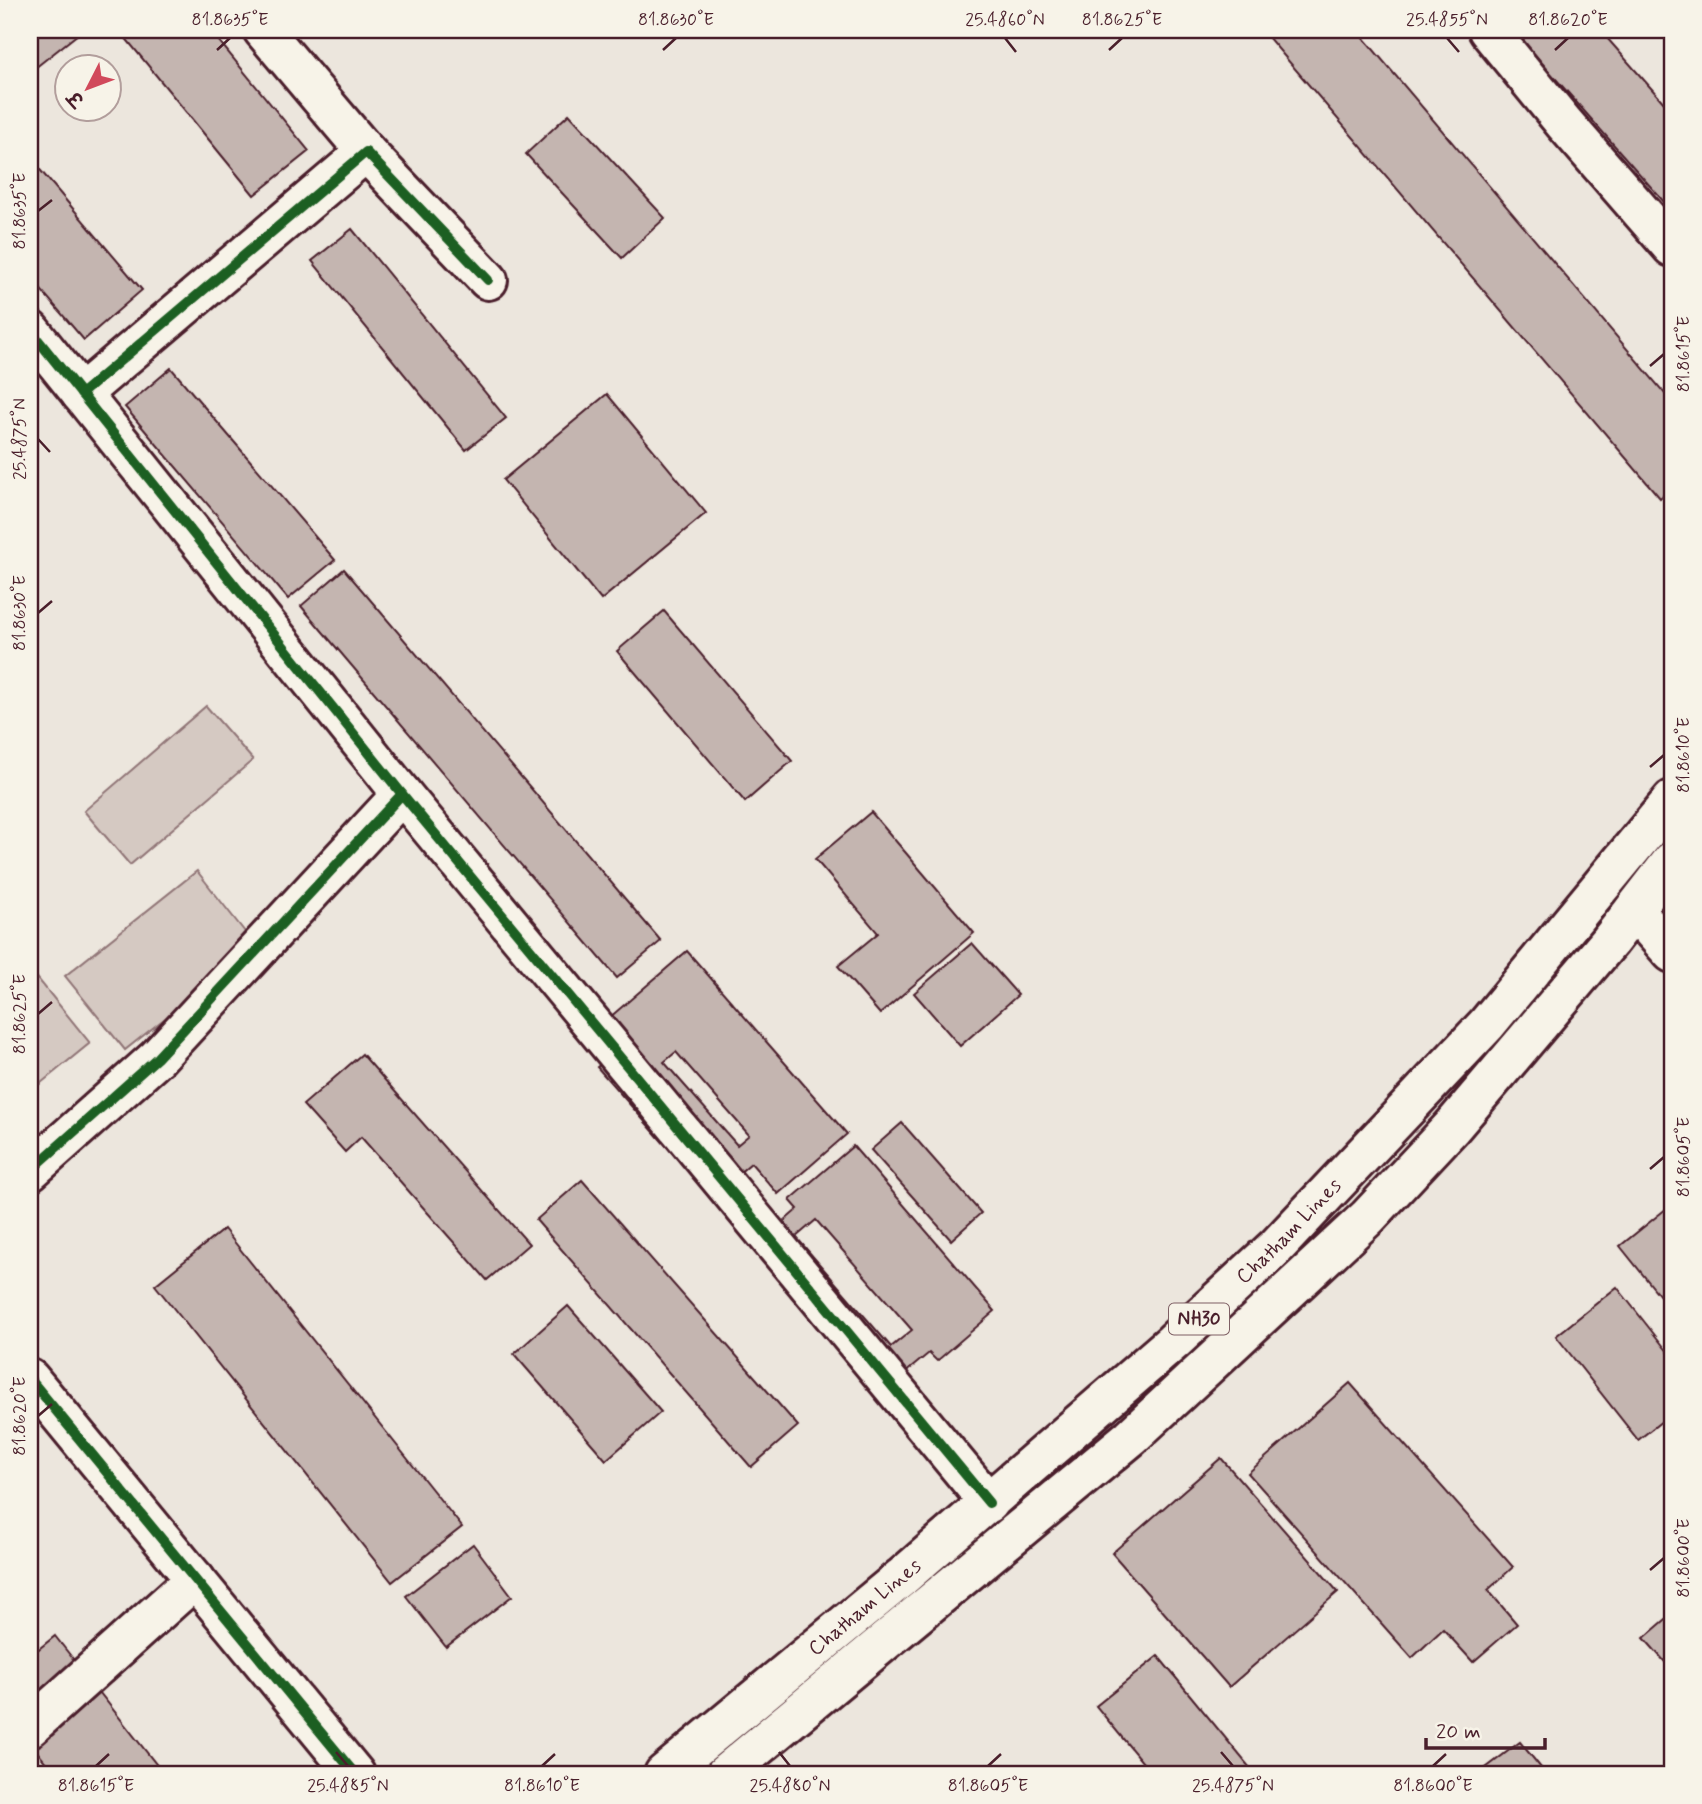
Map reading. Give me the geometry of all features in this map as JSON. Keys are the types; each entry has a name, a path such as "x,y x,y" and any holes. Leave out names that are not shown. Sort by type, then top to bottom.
{"main road":[{"path":"263,30 366,152 488,280"},
{"path":"1488,30 1564,123 1672,247"},
{"path":"81,394 366,152"},
{"path":"30,330 402,794 989,1503"},
{"path":"30,1171 157,1058 402,794"},
{"name":"Chatham Lines","path":"664,1774 989,1503 1173,1342 1276,1247 1487,1024 1672,800"},
{"name":"Chatham Lines","path":"724,1774 1130,1437 1368,1217 1452,1127 1672,861"},
{"path":"1634,910 1672,953"},
{"path":"30,1379 355,1774"},
{"path":"30,1727 195,1579"}],"shaded area":[{"path":"206,706 253,760 130,865 84,811"},
{"path":"197,871 256,946 125,1050 65,976"},
{"path":"30,969 90,1043 30,1092"}],"building":[{"path":"38,30 83,30 30,72 30,37"},
{"path":"119,30 210,30 309,151 254,195"},
{"path":"1262,30 1357,30 1672,402 1672,488 1660,498"},
{"path":"1513,30 1600,30 1672,112 1672,211"},
{"path":"569,114 665,218 622,258 526,154"},
{"path":"30,158 142,290 84,340 30,277"},
{"path":"352,229 506,418 466,450 312,261"},
{"path":"171,368 335,560 288,599 125,407"},
{"path":"607,394 706,513 601,600 503,480"},
{"path":"344,569 661,941 617,978 301,606"},
{"path":"664,611 792,761 745,802 617,651"},
{"path":"871,812 974,933 880,1014 838,966 878,933 815,859"},
{"path":"972,943 1018,995 960,1046 914,993"},
{"path":"687,951 847,1134 778,1194 751,1163 711,1197 597,1067 622,1046 602,1024","holes":["676,1052 749,1135 737,1145 664,1062"]},
{"path":"362,1054 529,1244 487,1280 361,1137 345,1152 303,1105"},
{"path":"902,1123 981,1213 951,1240 871,1150"},
{"path":"853,1146 995,1311 937,1361 929,1353 881,1393 755,1246 798,1209 790,1200","holes":["816,1220 912,1330 891,1347 796,1237"]},
{"path":"582,1180 798,1426 751,1467 536,1220"},
{"path":"1672,1204 1672,1311 1620,1246"},
{"path":"224,1229 462,1527 392,1582 155,1285"},
{"path":"1617,1287 1672,1357 1672,1413 1638,1440 1556,1336"},
{"path":"568,1306 661,1412 606,1460 514,1354"},
{"path":"1350,1383 1513,1567 1488,1590 1517,1624 1473,1662 1443,1629 1412,1658 1248,1473"},
{"path":"1221,1458 1338,1592 1229,1687 1112,1553"},
{"path":"473,1544 512,1596 446,1647 406,1596"},
{"path":"1672,1614 1672,1670 1644,1638"},
{"path":"55,1636 163,1773 55,1774 30,1743 30,1656"},
{"path":"1158,1656 1255,1774 1152,1774 1096,1706"},
{"path":"1520,1742 1546,1774 1478,1774"}],"cycle path":[{"path":"81,394 366,152 488,280"},
{"path":"30,330 402,794 989,1503"},
{"path":"30,1171 157,1058 402,794"},
{"path":"30,1379 355,1774"}]}
